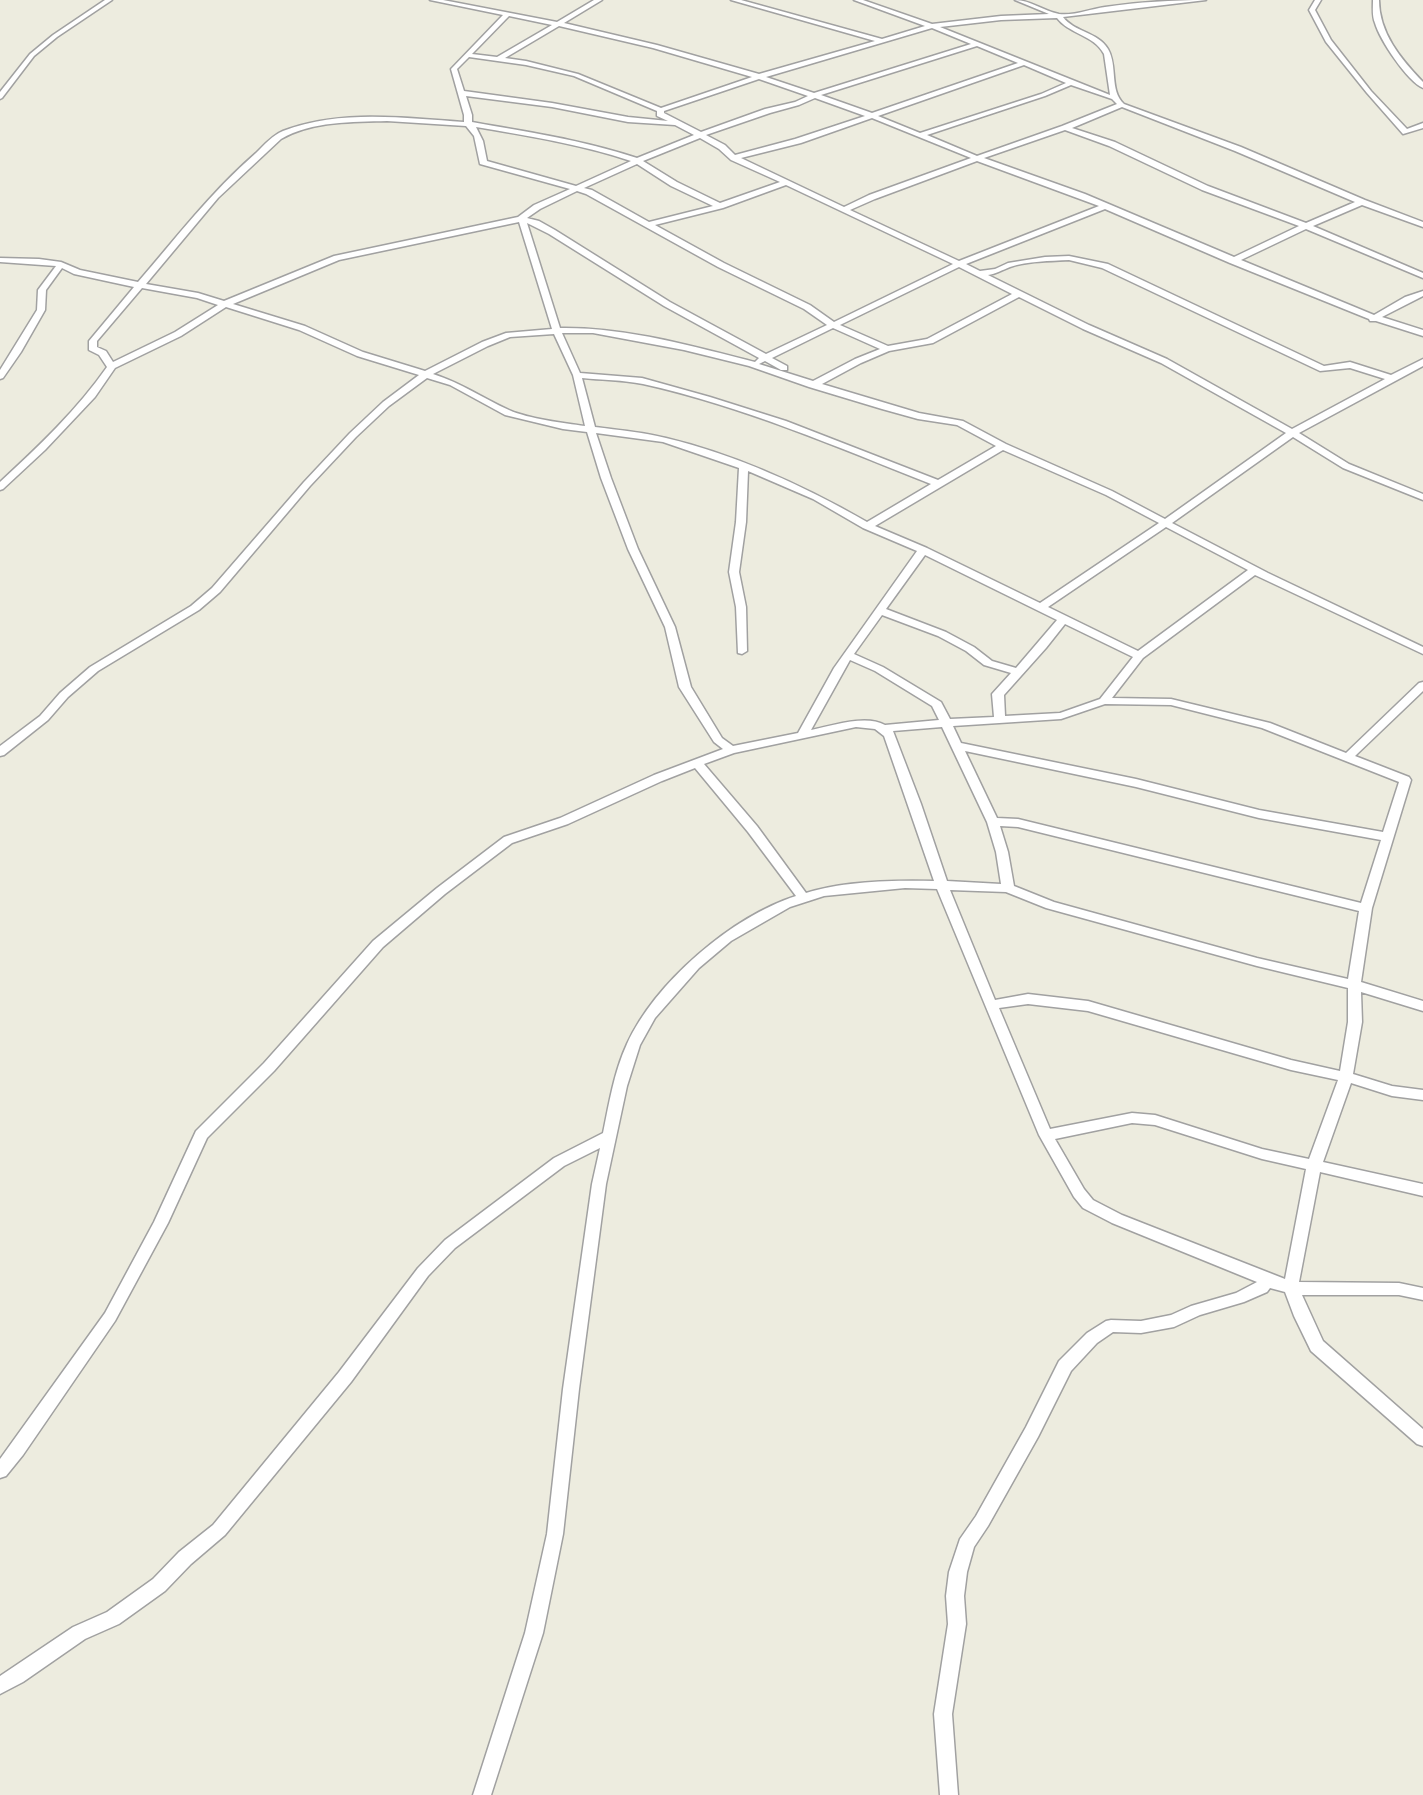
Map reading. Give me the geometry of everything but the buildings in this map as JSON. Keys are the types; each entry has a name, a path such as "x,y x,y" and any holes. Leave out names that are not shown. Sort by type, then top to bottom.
{"street":[{"path":"0,97 32,54 55,36 109,0"},
{"path":"433,0 655,46 761,76 873,116 977,158 1105,206 1373,319 1423,333"},
{"path":"499,59 599,0"},
{"path":"734,0 880,40"},
{"path":"858,0 933,26 1096,94 1114,98 1122,105 1238,149 1362,202 1423,225"},
{"path":"1018,0 1059,16 1065,24 1094,39 1104,48 1107,54 1114,98"},
{"path":"467,55 499,59 576,74 661,110 761,76 933,26 1001,18 1059,16 1131,6 1203,0"},
{"path":"1318,0 1312,10 1328,41 1369,92 1406,132 1423,125"},
{"path":"1376,0 1379,27 1400,59 1423,86"},
{"path":"468,124 468,115 454,70 507,15"},
{"path":"0,488 42,448 92,395 112,366 178,334 225,304 336,258 521,219 537,207 637,161 700,135 768,111 797,104 815,95 977,44"},
{"path":"734,158 798,141 1024,64"},
{"path":"920,135 1043,95 1071,83"},
{"path":"461,93 553,106 646,123 676,123"},
{"path":"844,210 872,197 1021,142 1065,128 1122,105"},
{"path":"661,110 660,114 722,146 734,158 788,182 1018,294 1164,361 1293,433 1346,466 1423,497"},
{"path":"112,366 103,354 92,348 93,341 221,190 244,167 285,133 313,125 341,121 387,119 468,124 603,149 637,161 674,184 720,206"},
{"path":"468,124 477,133 483,162 589,192 721,266 808,307 833,325 887,349"},
{"path":"1065,128 1112,144 1205,188 1334,237 1380,259 1423,276"},
{"path":"647,225 720,206 788,182"},
{"path":"1233,261 1304,226 1362,202"},
{"path":"752,364 959,264 1105,206"},
{"path":"521,219 557,331 577,374 583,404 606,478 633,549 670,627 685,687 718,740 731,750"},
{"path":"521,219 536,223 552,232 666,304 812,385"},
{"path":"980,274 998,271 1008,265 1069,258 1105,266 1323,369 1350,365 1391,378"},
{"path":"0,260 39,261 60,264 76,272 198,296 302,328 360,354 452,383 508,413 541,423 640,435 665,440 744,466 816,497 867,526 923,550 1139,656"},
{"path":"0,376 17,352 41,310 42,290 60,264"},
{"path":"1373,319 1408,298 1423,293"},
{"path":"812,385 887,349 930,341 1018,294"},
{"path":"0,752 44,718 64,695 94,669 195,608 216,590 306,484 386,404 426,374 457,357 509,335 557,331 602,331 684,347 752,364 812,385 918,416 960,423 1003,446 1109,493 1256,570 1423,651"},
{"path":"1040,608 1293,433 1423,362"},
{"path":"577,374 642,382 707,399 783,423 938,484"},
{"path":"867,526 1003,446"},
{"path":"742,651 741,607 734,572 741,522 744,466"},
{"path":"802,736 848,655 923,550"},
{"path":"1104,701 1139,656 1256,570"},
{"path":"880,610 942,634 970,649 988,662 1019,672"},
{"path":"1000,719 998,694 1042,646 1063,619"},
{"path":"848,655 879,670 937,704 948,724 992,822 1002,852 1008,888"},
{"path":"1348,757 1423,685"},
{"path":"0,1471 17,1450 110,1317 161,1223 201,1135 269,1067 378,944 441,891 508,840 564,821 658,778 731,750 856,724 868,724 884,729 914,725 1061,716 1104,701 1172,702 1266,725 1405,780 1366,908 1354,985 1355,1022 1346,1077 1314,1166 1291,1287 1302,1316 1317,1346 1423,1439"},
{"path":"884,729 889,734 916,804 942,886 1046,1135 1079,1193 1088,1204 1117,1219 1265,1280 1291,1287 1307,1290 1398,1289 1423,1294"},
{"path":"957,746 1136,784 1259,814 1387,837"},
{"path":"697,763 763,840 804,899"},
{"path":"992,822 1018,823 1366,908"},
{"path":"482,1795 534,1633 555,1534 571,1389 599,1184 620,1086 633,1045 650,1015 694,965 726,938 786,904 823,892 905,884 1008,888 1050,905 1257,962 1354,985 1423,1006"},
{"path":"991,1004 1028,999 1088,1006 1291,1065 1346,1077 1392,1091 1423,1095"},
{"path":"1046,1135 1132,1118 1155,1120 1262,1154 1423,1190"},
{"path":"0,1686 79,1633 113,1618 159,1585 185,1558 219,1530 344,1377 423,1272 450,1244 559,1162 608,1137"},
{"path":"948,1795 943,1714 957,1624 955,1596 958,1572 966,1544 982,1521 1032,1432 1065,1366 1092,1338 1111,1326 1141,1327 1174,1321 1196,1310 1239,1298 1262,1288 1265,1280"}]}
